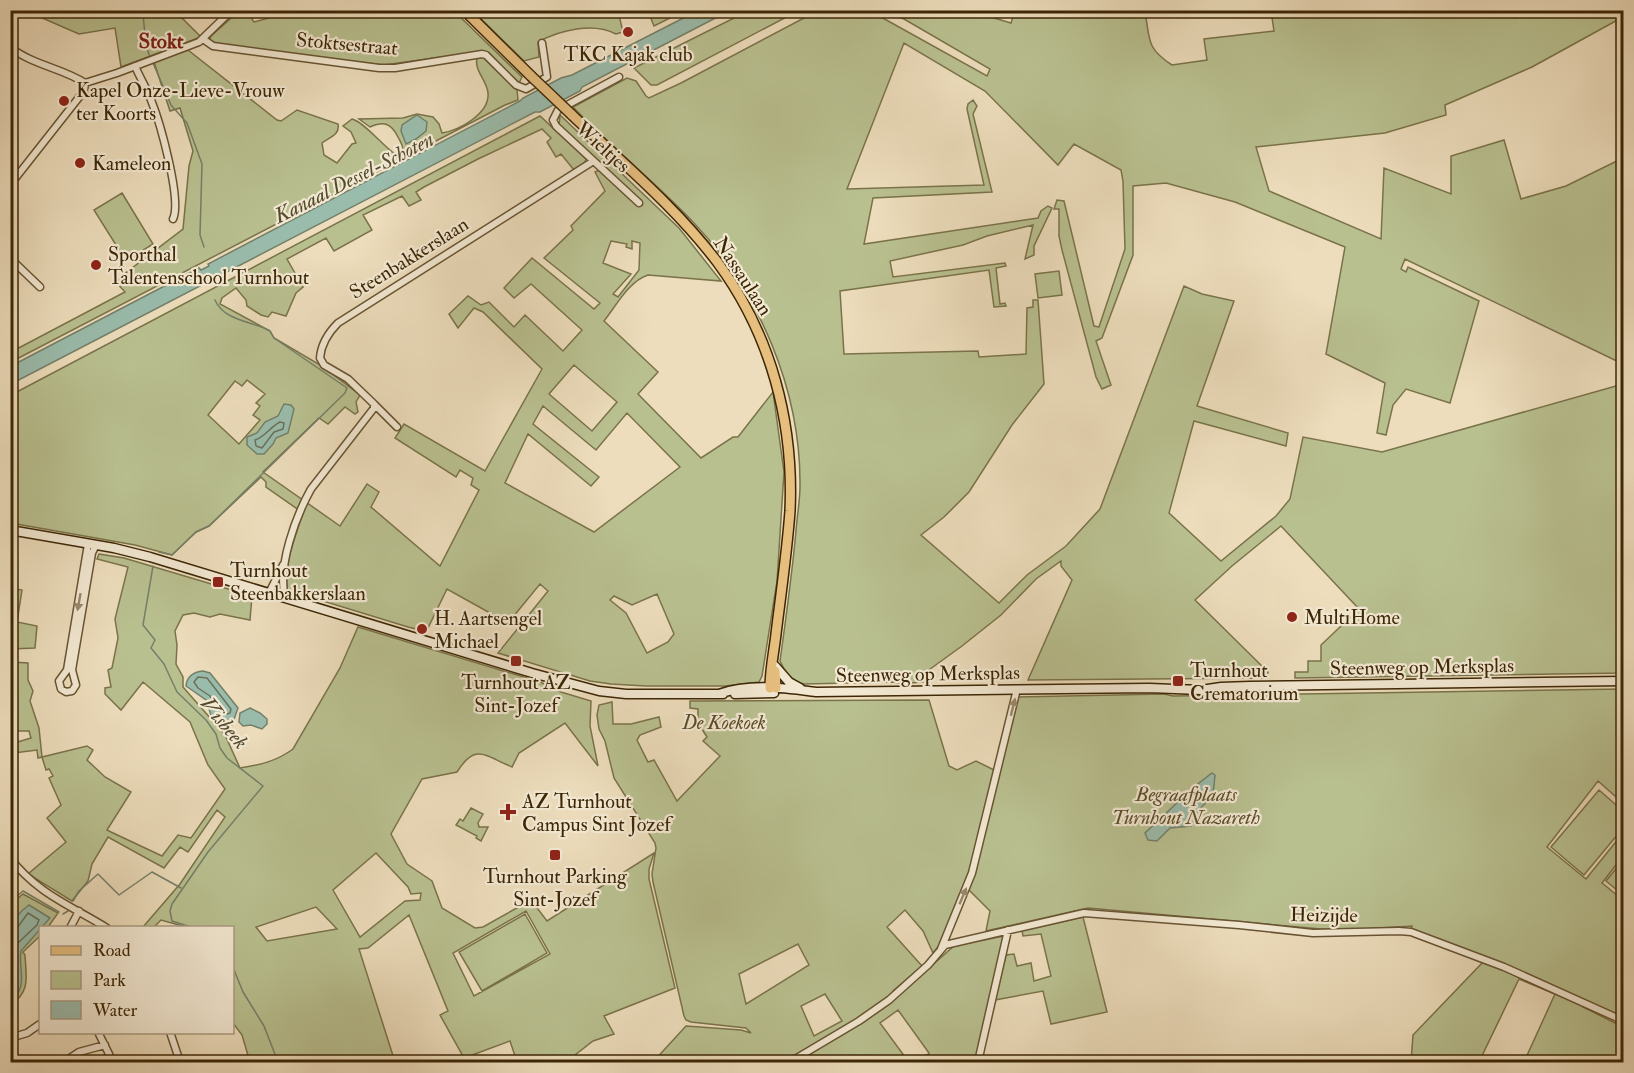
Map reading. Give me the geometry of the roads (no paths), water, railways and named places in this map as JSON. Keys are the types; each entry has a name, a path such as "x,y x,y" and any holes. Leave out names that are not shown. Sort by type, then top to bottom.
{"main road":[{"name":"Nassaulaan","path":"464,10 676,216 713,257 744,305 768,356 778,387 788,434 790,484 786,553 770,689"},
{"path":"10,530 150,557 532,673 599,691 626,694 719,694 770,689"},
{"name":"Nassaulaan","path":"770,689 775,666 774,654"},
{"path":"775,666 794,686 820,692"},
{"name":"Steenweg op Merksplas","path":"820,692 1149,688 1201,690 1221,687 1623,681"},
{"path":"719,694 728,691 770,689 820,692"}],"street":[{"path":"85,83 196,44 232,10"},
{"name":"Stoktsestraat","path":"203,39 213,46 379,68 395,68 482,54 486,55 516,85 526,89 547,77 542,43"},
{"path":"10,47 34,61 78,78 85,83"},
{"path":"135,66 152,100 164,146 176,199 173,219"},
{"name":"Wieltjes","path":"619,77 558,110 553,120 556,126 592,162 639,203"},
{"path":"10,185 84,91 85,83"},
{"name":"Steenbakkerslaan","path":"397,427 348,379 324,364 320,358 322,348 338,323 592,162"},
{"path":"10,263 15,263 40,287"},
{"path":"285,598 285,562 296,519 311,489 374,408 374,404"},
{"path":"92,545 93,552 72,670 76,685 72,691 65,692 61,689 59,681 67,670 92,545"},
{"path":"269,593 285,562"},
{"name":"Heizijde","path":"941,950 972,873 1017,689"},
{"path":"10,858 39,888 105,926"},
{"path":"71,926 79,911"},
{"name":"Heizijde","path":"790,1062 859,1021 889,999 928,964 945,945 1092,912 1313,933 1411,932 1504,967 1623,1021"},
{"path":"978,1062 1008,930"},
{"path":"10,1038 39,1024"},
{"path":"99,1034 113,1062"},
{"path":"171,1034 180,1062"},
{"path":"64,1062 80,1052 105,1045"},
{"path":"10,1052 18,1062"}],"water":[{"path":"697,11 729,11 582,87 580,91 540,112 535,112 11,384 11,366 199,268 201,270 209,266 208,264 561,78 572,75"},
{"path":"417,115 427,122 426,131 406,144 401,131 402,125"},
{"path":"284,404 291,405 294,409 288,433 276,438 264,454 257,454 247,445 247,437 257,433 265,422 278,416"},
{"path":"203,671 210,673 238,708 232,725 227,724 219,715 212,718 206,700 186,686 191,675"},
{"path":"250,708 267,719 267,724 262,729 251,725 243,726 239,722 240,713"},
{"path":"1212,773 1215,775 1213,795 1195,814 1196,821 1190,824 1191,826 1170,828 1157,841 1148,840 1145,833 1179,801 1190,802 1198,794 1194,787"},
{"path":"29,905 50,918 43,926 39,926 39,931 21,951 20,989 11,999 11,974 17,962 11,931 15,918"}],"waterway":[{"name":"Visbeek","path":"141,10 146,46 150,57"},
{"name":"Visbeek","path":"153,63 171,105 187,123 202,164 200,235 204,247"},
{"name":"Visbeek","path":"159,552 172,555 196,532 209,526 345,393 347,388 274,338 270,331 239,320 225,312 215,300"},
{"name":"Visbeek","path":"153,566 143,625 155,640 151,648 164,664 177,692 206,720 216,734 220,748 227,758 263,786 208,852 172,904 170,911 172,921 188,926"},
{"path":"73,901 79,891 98,874 119,895 152,872 181,888"},
{"path":"10,902 23,891 59,912"},
{"path":"63,914 68,911"},
{"name":"Visbeek","path":"234,970 243,992 264,1026 278,1062"}],"place":[{"name":"TKC Kajak club","path":"628,32"},
{"name":"Kapel Onze-Lieve-Vrouw ter Koorts","path":"64,101"},
{"name":"Kameleon","path":"80,163"},
{"name":"Sporthal Talentenschool Turnhout","path":"96,265"},
{"name":"Turnhout Steenbakkerslaan","path":"218,582"},
{"name":"MultiHome","path":"1292,617"},
{"name":"H. Aartsengel Michael","path":"422,629"},
{"name":"Turnhout AZ Sint-Jozef","path":"516,661"},
{"name":"Turnhout Crematorium","path":"1178,681"},
{"name":"AZ Turnhout Campus Sint Jozef","path":"508,812"},
{"name":"Turnhout Parking Sint-Jozef","path":"555,855"}],"district":[{"name":"Stokt","path":"161,41"}],"water label":[{"name":"Kanaal Dessel-Schoten","path":"354,178"}],"park label":[{"name":"De Koekoek","path":"724,722"},
{"name":"Begraafplaats Turnhout Nazareth","path":"1186,806"}]}
